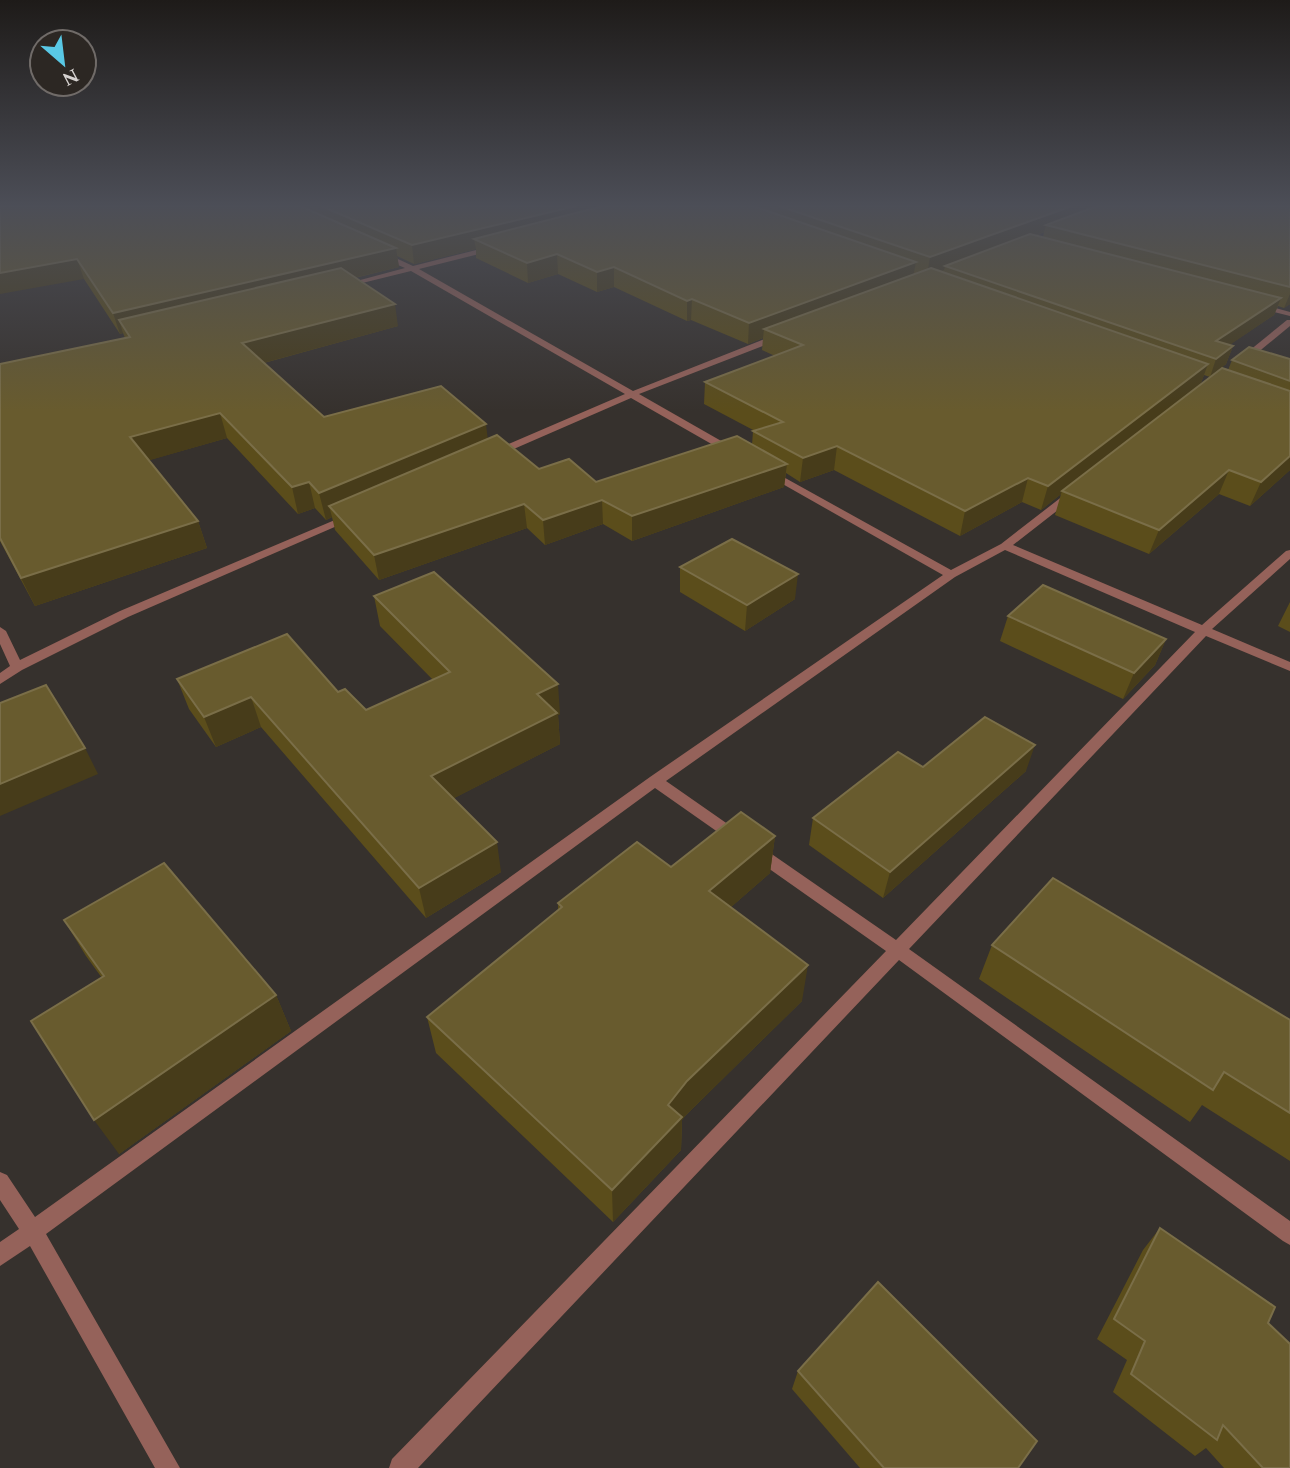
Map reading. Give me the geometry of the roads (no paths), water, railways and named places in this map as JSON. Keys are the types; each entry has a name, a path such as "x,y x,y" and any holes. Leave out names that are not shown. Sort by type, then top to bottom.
{"street":[{"path":"334,288 391,275"},
{"path":"424,275 738,455"},
{"path":"1250,303 1290,314"},
{"path":"1232,369 1290,321"},
{"path":"479,460 632,394 784,335"},
{"path":"762,468 951,575"},
{"path":"0,1255 655,781 951,575 1004,545 1081,486"},
{"path":"0,680 17,667 124,614 365,510"},
{"path":"1004,545 1290,667"},
{"path":"401,1468 900,951 1204,630 1290,553"},
{"path":"0,631 17,667"},
{"path":"655,781 900,951 1290,1234"},
{"path":"0,1182 33,1232 168,1468"}]}
